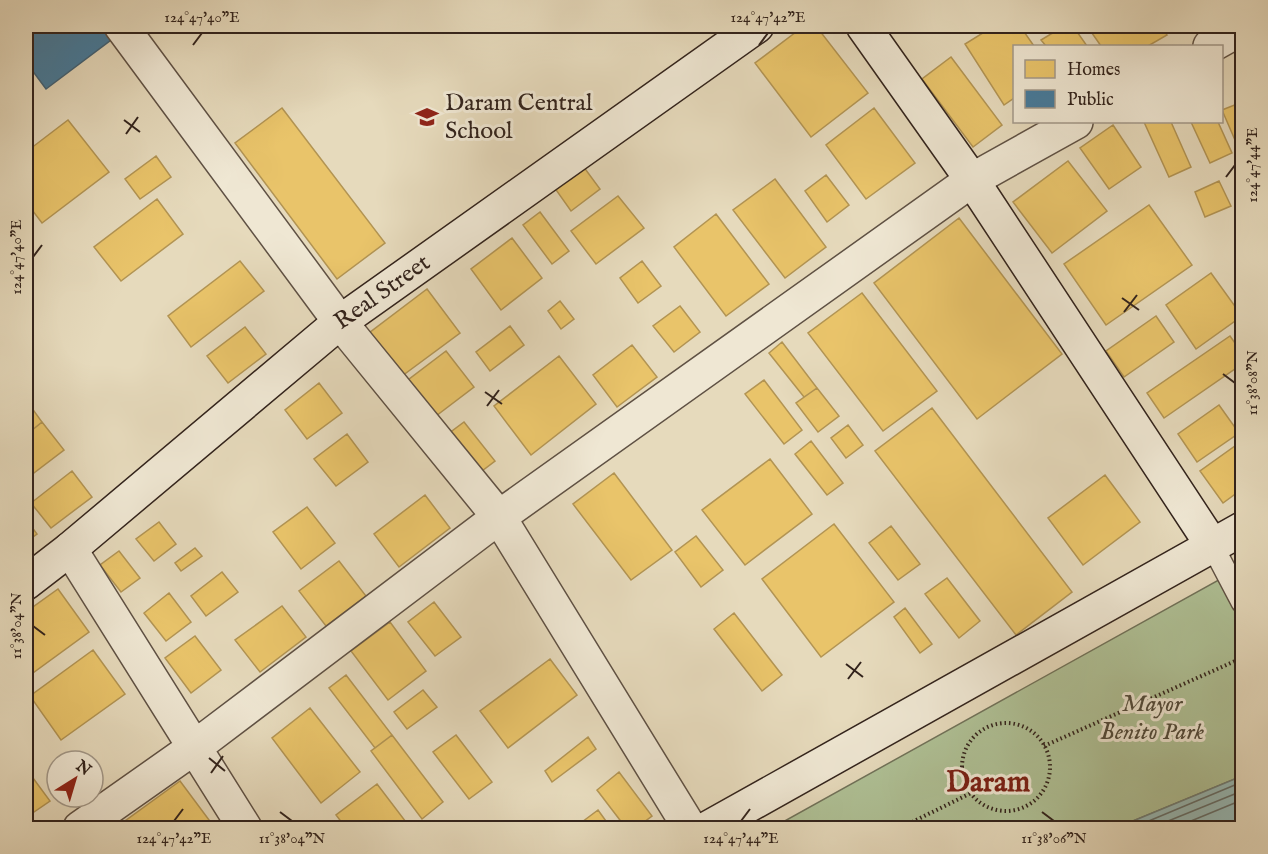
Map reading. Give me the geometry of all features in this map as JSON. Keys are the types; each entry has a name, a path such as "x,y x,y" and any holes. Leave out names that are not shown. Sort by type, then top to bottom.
{"street":[{"path":"121,26 340,322 499,517 690,828"},
{"name":"Real Street","path":"26,583 70,549 340,322 757,26"},
{"path":"863,26 972,180 1212,545"},
{"path":"1212,45 1242,28"},
{"path":"80,828 195,747 499,517 972,180 1074,123"},
{"path":"708,828 1242,529"},
{"path":"70,549 245,828"}],"lane":[{"path":"1212,545 1242,602"}],"path":[{"path":"1044,746 1242,658"},
{"path":"1009,724 1023,727 1036,735 1044,746 1050,759 1050,774 1045,788 1036,800 1024,807 1010,811 996,810 982,804 971,793 964,781 962,767 965,753 972,740 982,730 995,725 1009,724"},
{"path":"900,828 971,793"}],"green space":[{"name":"Mayor Benito Park","path":"1242,567 1242,776 1116,828 772,828"}],"water":[{"path":"1242,776 1242,828 1116,828"}],"building: Homes":[{"path":"804,26 816,26 868,93 811,137 755,63"},
{"path":"994,26 1020,26 1033,45 1013,45 1013,99 1004,105 965,44"},
{"path":"1064,26 1073,26 1086,45 1045,45 1041,40"},
{"path":"1087,26 1161,26 1167,35 1150,45 1100,45"},
{"path":"951,57 1002,125 973,147 922,79"},
{"path":"1242,102 1241,154 1223,112 1223,110"},
{"path":"282,108 385,243 337,279 235,143"},
{"path":"874,108 915,163 866,199 826,145"},
{"path":"68,120 109,172 42,223 26,202 26,152"},
{"path":"1144,123 1171,123 1191,167 1169,177"},
{"path":"1191,123 1218,123 1232,153 1210,163"},
{"path":"1113,125 1141,167 1109,189 1080,148"},
{"path":"156,156 171,177 140,199 125,179"},
{"path":"1068,161 1107,211 1052,253 1013,202"},
{"path":"583,166 600,189 571,211 554,187"},
{"path":"826,175 849,205 827,222 805,191"},
{"path":"775,179 826,247 785,278 733,210"},
{"path":"1219,181 1231,206 1205,217 1195,192"},
{"path":"618,196 644,228 596,264 571,231"},
{"path":"157,199 183,234 121,281 94,247"},
{"path":"1149,205 1192,265 1106,325 1064,264"},
{"path":"540,212 569,251 552,264 523,225"},
{"path":"716,214 769,284 726,316 674,247"},
{"path":"959,218 1062,354 977,419 874,283"},
{"path":"512,238 542,278 501,310 471,269"},
{"path":"240,261 264,291 191,347 168,316"},
{"path":"642,261 661,286 638,303 620,278"},
{"path":"1211,273 1242,316 1196,349 1166,305"},
{"path":"427,289 460,333 402,376 369,333"},
{"path":"862,293 937,391 883,431 808,333"},
{"path":"560,301 574,319 561,329 548,311"},
{"path":"680,306 700,332 674,352 653,326"},
{"path":"1156,316 1174,342 1124,377 1106,351"},
{"path":"510,326 524,345 490,371 476,352"},
{"path":"245,327 266,354 228,383 207,356"},
{"path":"1230,336 1242,353 1242,364 1164,418 1147,393"},
{"path":"782,342 817,388 804,397 769,353"},
{"path":"632,345 657,377 617,407 593,375"},
{"path":"446,351 474,387 432,419 404,383"},
{"path":"559,356 596,404 531,455 494,406"},
{"path":"764,380 802,430 784,444 745,394"},
{"path":"319,383 342,413 307,439 285,410"},
{"path":"817,388 839,416 818,432 796,403"},
{"path":"26,400 42,422 26,435"},
{"path":"1219,405 1239,433 1197,462 1178,434"},
{"path":"932,408 1072,592 1016,635 875,451"},
{"path":"42,422 64,450 26,479 26,435"},
{"path":"464,422 495,461 478,474 448,434"},
{"path":"848,425 863,445 846,458 831,438"},
{"path":"347,434 368,462 336,486 314,459"},
{"path":"811,441 843,483 827,495 795,454"},
{"path":"1242,441 1242,489 1223,503 1200,471"},
{"path":"770,459 812,514 745,565 702,510"},
{"path":"72,471 92,497 51,528 31,503"},
{"path":"614,473 672,550 631,580 573,504"},
{"path":"1105,475 1140,522 1083,565 1048,518"},
{"path":"425,495 450,528 399,567 374,534"},
{"path":"307,507 335,543 301,569 273,532"},
{"path":"26,519 37,534 26,542"},
{"path":"159,522 176,544 154,561 136,539"},
{"path":"834,524 894,602 821,657 762,579"},
{"path":"891,526 920,564 898,580 869,543"},
{"path":"696,536 723,570 701,587 675,552"},
{"path":"195,548 202,556 181,571 175,563"},
{"path":"119,551 140,578 121,592 100,565"},
{"path":"339,561 366,596 326,626 299,591"},
{"path":"222,572 238,592 206,616 191,596"},
{"path":"947,578 980,621 959,638 925,594"},
{"path":"58,589 89,632 26,678 26,612"},
{"path":"169,593 191,622 166,641 144,613"},
{"path":"434,602 461,637 435,656 408,622"},
{"path":"282,606 306,637 260,672 235,640"},
{"path":"905,608 932,644 920,653 894,617"},
{"path":"734,613 782,675 762,691 714,629"},
{"path":"390,622 426,671 388,700 351,651"},
{"path":"195,636 221,670 191,693 165,658"},
{"path":"93,650 125,694 61,740 30,696"},
{"path":"550,659 577,695 508,748 480,711"},
{"path":"346,675 392,735 375,748 329,688"},
{"path":"423,690 437,707 407,729 394,712"},
{"path":"310,708 360,772 321,803 272,738"},
{"path":"392,735 443,802 422,819 371,751"},
{"path":"456,735 492,782 469,799 433,752"},
{"path":"588,737 596,749 552,782 545,771"},
{"path":"619,772 652,816 636,828 626,828 597,790"},
{"path":"33,778 45,794 45,804 34,812 26,800 26,784"},
{"path":"180,781 215,828 131,828 125,821"},
{"path":"377,784 409,826 406,828 346,828 336,815"},
{"path":"598,810 611,828 574,828"}],"building: Public":[{"path":"26,26 107,26 115,37 46,89 26,62"}],"place":[{"name":"Daram Central School","path":"427,117"}],"district":[{"name":"Daram","path":"988,783"}]}
